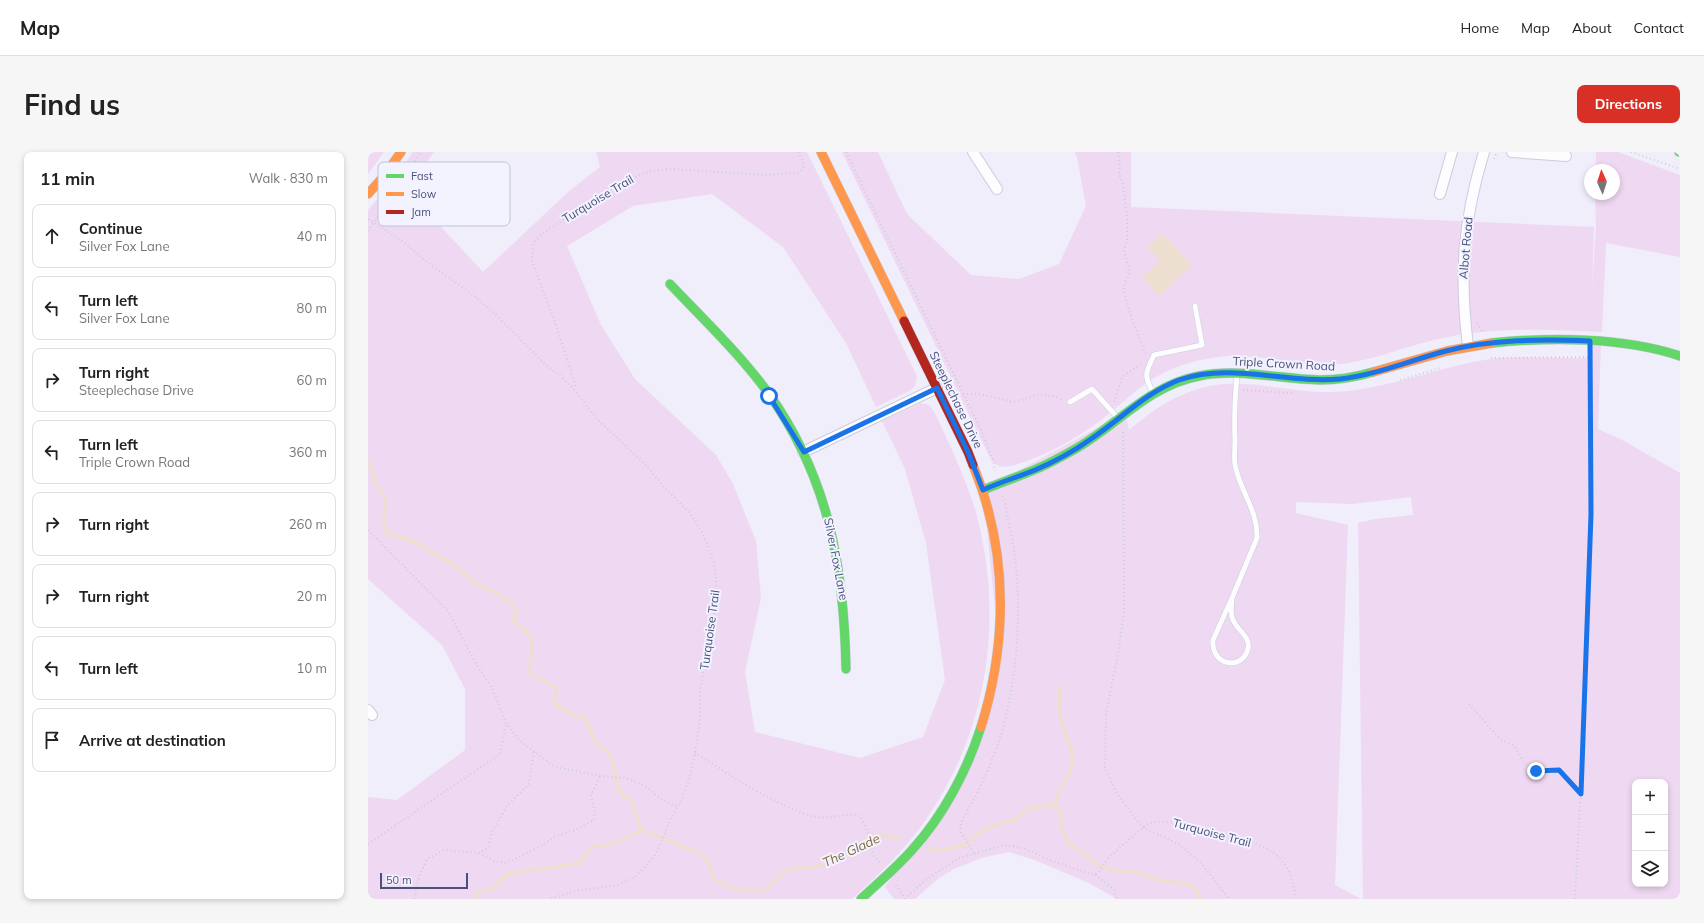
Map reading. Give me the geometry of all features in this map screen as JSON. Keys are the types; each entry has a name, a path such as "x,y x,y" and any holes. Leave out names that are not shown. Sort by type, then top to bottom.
{"street":[{"path":"394,162 401,152"},
{"name":"Steeplechase Drive","path":"821,152 968,452 983,490 993,524 998,555 1001,613 999,648 994,681 976,744 963,774 946,805 918,842 861,899"},
{"path":"973,152 997,189"},
{"path":"1440,194 1452,152"},
{"name":"Albot Road","path":"1468,346 1463,292 1464,245 1472,195 1484,152"},
{"path":"1512,152 1566,156"},
{"path":"368,194 378,183"},
{"name":"Silver Fox Lane","path":"670,284 747,367 769,396 804,452 820,491 830,522 838,559 844,598 846,670"},
{"name":"Triple Crown Road","path":"983,490 1035,470 1066,454 1092,439 1153,393 1180,380 1199,375 1217,373 1313,380 1341,379 1468,346 1543,340 1590,341 1640,345 1680,356"},
{"path":"804,452 937,388"}],"lane":[{"path":"1153,393 1146,373 1154,355 1202,345 1195,306"},
{"path":"1232,598 1231,616 1236,625 1245,635 1248,641 1248,649 1240,660 1227,663 1220,660 1214,654 1212,647 1213,640 1257,538 1255,515 1239,479 1235,464 1234,405 1237,374"},
{"path":"1070,402 1092,390 1119,418"}],"path":[{"path":"415,162 422,152"},
{"name":"Turquoise Trail","path":"574,390 575,384 557,328 532,261 535,241 542,234 572,214 639,175 652,171 671,169 765,175 794,173 800,172 804,164 798,152"},
{"path":"846,152 981,430 993,460 998,483 1005,504"},
{"path":"1118,152 1120,166 1118,174 1123,184 1127,217 1127,240 1124,251 1130,273 1124,285 1125,298 1134,320 1139,339 1148,357"},
{"path":"1492,165 1497,152"},
{"path":"1630,152 1680,169"},
{"path":"368,231 372,227 378,215"},
{"name":"Turquoise Trail","path":"368,219 374,221 378,226"},
{"name":"Turquoise Trail","path":"378,226 401,240 430,265 478,299 548,367 562,377 598,420 646,465 665,488 690,513 703,534 713,560 717,592 714,617 700,690 700,721 695,753 690,776 661,843 655,855 645,867 636,876 627,881 618,885 576,891 550,899"},
{"path":"1476,318 1482,329 1483,344"},
{"path":"1575,899 1581,794 1591,514 1590,341"},
{"path":"1113,406 1122,376 1140,364 1147,362"},
{"path":"963,394 979,394 1014,402 1040,394 1053,396 1070,402"},
{"path":"1119,418 1124,442 1124,612 1118,654 1106,714 1105,767 1116,792 1142,827 1180,845 1201,863 1229,899"},
{"path":"368,530 448,611 475,662 493,690 506,723 519,740 555,767 600,776 619,776 626,778 647,787 658,798 677,807"},
{"path":"1469,704 1481,720 1500,739 1514,746 1525,764 1536,771 1559,770 1581,794"},
{"path":"368,844 500,754 506,723"},
{"path":"479,853 488,848 492,832 508,806 529,784 534,751"},
{"path":"695,753 771,798 794,809 820,818 849,814 860,816 869,835 873,855 883,865"},
{"path":"414,899 419,877 427,859 444,850 479,853 494,861 506,863 541,846 554,837 574,831 594,820 596,812 591,795 600,776"},
{"name":"Turquoise Trail","path":"1097,874 1109,857 1142,827 1150,822 1157,821 1178,822 1254,843 1270,850 1288,869 1293,881 1296,899"},
{"path":"964,838 974,853"},
{"path":"893,881 905,899 924,881 941,868 959,858 1005,845 1018,846 1052,861 1092,875 1097,874 1114,889 1116,899"}],"shaded area":[{"path":"368,152 384,152 368,174"},
{"path":"413,152 434,152 427,162 406,162"},
{"path":"596,152 807,152 917,376 915,386 911,390 876,407 846,343 783,247 712,194 633,206 567,246 601,325 635,379 716,455 733,484 756,541 761,598 745,672 755,732 860,758 923,737 945,680 926,543 905,469 882,421 921,403 929,405 934,411 958,464 978,520 986,560 989,600 989,639 984,679 975,718 961,755 944,791 922,825 898,855 852,899 368,899 368,797 397,800 465,750 465,689 442,645 368,579 368,210 378,198 378,226 440,226 483,272 568,192 600,167"},
{"path":"842,152 878,152 907,214 971,275 1019,279 1059,264 1086,206 1077,157 1074,152 1131,152 1131,207 1594,227 1592,289 1596,227 1595,200 1620,200 1620,164 1596,164 1596,152 1618,152 1680,175 1680,257 1606,243 1602,332 1518,330 1476,333 1434,340 1366,360 1330,365 1245,356 1224,356 1203,359 1183,365 1156,377 1142,386 1091,427 1070,441 1036,458 1007,467 999,466 991,460"},
{"path":"1162,233 1192,265 1159,296 1142,277 1160,261 1147,247"},
{"path":"1586,341 1601,342 1598,429 1624,441 1680,473 1680,899 1363,899 1358,523 1375,519 1413,515 1411,497 1353,504 1296,502 1296,513 1348,525 1335,885 1361,899 1117,899 1089,883 1032,859 1009,852 981,858 954,869 939,878 915,899 894,899 885,887 963,773 999,648 983,490 1125,413 1129,430 1153,411 1179,396 1214,385 1249,384 1319,392 1336,392 1372,387 1478,361 1520,357 1590,358"}],"waterway":[{"path":"368,462 372,470 375,483 384,496 384,524 387,533 415,542 457,567 473,582 495,592 514,605 516,615 513,621 532,637 530,674 555,687 557,694 554,703 556,705 573,715 582,716 586,720 593,738 609,753 612,759 620,791 624,796 630,799 642,830"},
{"path":"1055,805 1058,794 1071,769 1072,758 1071,749 1061,718 1059,702 1060,687"},
{"name":"The Glade","path":"1055,805 1060,812 1062,829 1068,842 1097,864 1111,870 1139,873 1158,880 1188,884 1196,889 1200,899"},
{"name":"The Glade","path":"930,850 942,850 965,845 985,829 1016,819 1029,808 1055,805"},
{"name":"The Glade","path":"473,899 479,891 491,890 507,874 581,863 591,847 612,844 642,830 701,854 709,863 714,879 734,889 765,891 788,870 827,864 868,838 877,836 898,838"}],"traffic: fast":[{"path":"670,284 758,379 789,426 806,458 819,491 837,560 845,631 846,669"},
{"path":"1492,343 1562,339 1587,340 1635,345 1680,356"},
{"path":"983,490 1040,468 1061,457 1092,438 1150,396 1181,381 1199,376 1229,373 1327,380 1347,378 1373,372"},
{"path":"861,899 906,857 934,823 953,792 969,760 981,727"}],"traffic: slow":[{"path":"394,162 401,152"},
{"path":"821,152 904,321"},
{"path":"368,194 378,183"},
{"path":"1373,372 1447,351 1492,343"},
{"path":"973,465 984,495 992,527 1000,585 1000,614 995,671 981,727"}],"traffic: jam":[{"path":"904,321 973,465"}],"route":[{"path":"769,396 804,452 937,388 968,452 983,490 1035,470 1066,454 1092,439 1148,396 1180,380 1199,375 1217,373 1313,380 1341,379 1473,345 1543,340 1590,341 1591,514 1586,688 1581,794 1570,780 1559,770 1547,772 1536,771"}]}
